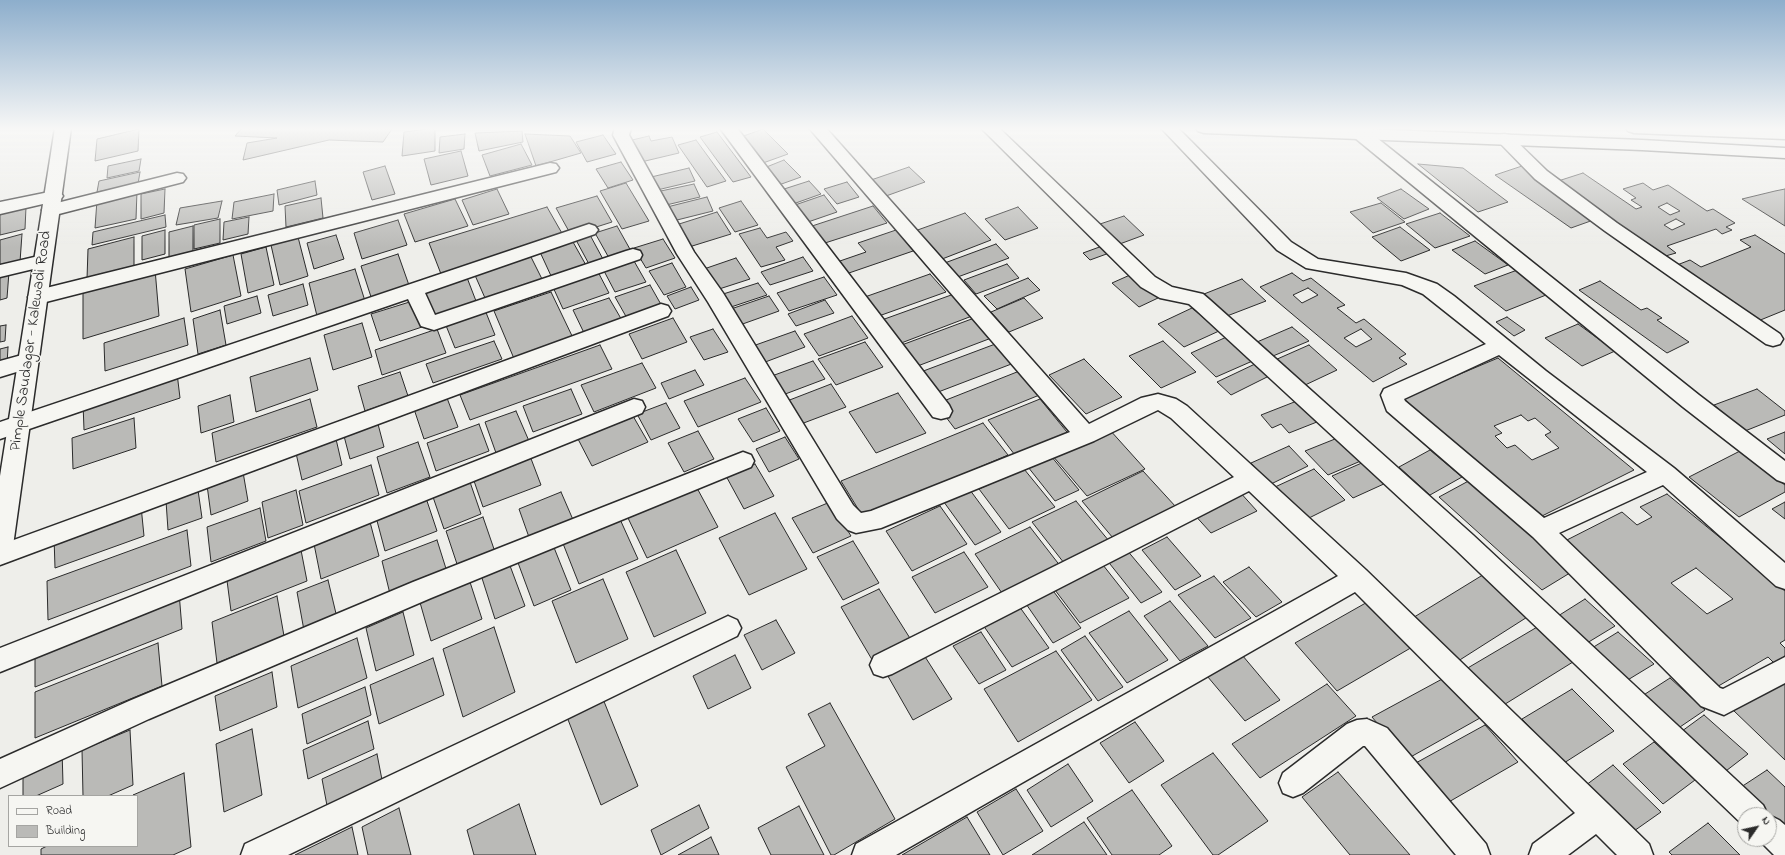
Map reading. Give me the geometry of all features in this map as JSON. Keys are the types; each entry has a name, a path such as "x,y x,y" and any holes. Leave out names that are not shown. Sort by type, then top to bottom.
{"street":[{"name":"Pimple Saudagar - Kalewadi Road","path":"0,554 10,428 29,361 58,168"},
{"path":"38,297 550,168"},
{"path":"639,168 686,254 716,298 845,512 856,523 873,521 1086,435 1149,404 1158,402 1168,405 1179,412 1250,480 1357,578 1638,855"},
{"path":"758,168 941,411"},
{"path":"852,168 1086,435"},
{"path":"1030,168 1148,282 1167,293 1196,299 1209,310 1464,542 1745,807"},
{"path":"1208,168 1284,246 1297,256 1313,264 1406,279 1430,289 1447,300 1666,474 1785,578"},
{"path":"1403,168 1691,401 1785,474"},
{"path":"1538,168 1548,180 1611,227 1773,339"},
{"path":"0,208 53,203 177,178"},
{"path":"10,428 589,230"},
{"path":"414,289 428,321 434,323 633,255"},
{"path":"0,271 43,261"},
{"path":"0,554 661,311"},
{"path":"1502,345 1392,395 1395,405 1541,530 1711,697 1724,702 1785,669"},
{"path":"0,369 29,361"},
{"path":"0,660 634,407"},
{"path":"0,774 139,710 414,593 743,462"},
{"path":"1541,530 1666,474"},
{"path":"883,665 1250,480"},
{"path":"867,855 1357,578"},
{"path":"256,855 728,628"},
{"path":"1293,783 1357,733 1367,732 1377,736 1475,855"},
{"path":"1544,855 1598,814"},
{"path":"1777,838 1785,845"}],"building":[{"path":"108,168 140,168 139,171 107,178"},
{"path":"378,168 386,168 395,194 372,200 363,172"},
{"path":"426,168 466,168 468,176 431,185"},
{"path":"487,168 521,168 490,176"},
{"path":"625,168 633,180 608,188 596,169"},
{"path":"689,168 695,181 653,191 647,178"},
{"path":"694,168 716,168 726,181 707,187"},
{"path":"723,168 744,168 751,177 733,182"},
{"path":"764,168 792,168 801,177 776,186 759,170"},
{"path":"910,168 925,182 886,196 871,180"},
{"path":"1423,168 1463,168 1508,202 1478,212"},
{"path":"1516,168 1525,168 1599,218 1571,228 1495,175"},
{"path":"140,172 138,184 97,192 99,181"},
{"path":"1583,173 1636,209 1642,207 1631,200 1636,198 1623,189 1643,183 1653,190 1668,185 1707,211 1713,209 1735,223 1726,227 1732,230 1722,234 1716,229 1667,246 1676,253 1662,257 1555,182","holes":["1667,203 1680,211 1670,215 1658,207","1676,219 1685,224 1672,230 1664,225"]},
{"path":"315,181 317,195 279,205 277,190"},
{"path":"809,181 821,194 793,204 781,190"},
{"path":"847,182 859,197 837,204 824,189"},
{"path":"626,183 649,221 622,229 600,191"},
{"path":"694,184 700,197 662,206 656,192"},
{"path":"165,189 164,213 141,219 141,194"},
{"path":"497,189 509,214 473,225 462,200"},
{"path":"1401,189 1429,209 1404,219 1377,198"},
{"path":"1785,189 1785,226 1742,199 1775,191"},
{"path":"137,191 136,219 95,228 97,200"},
{"path":"274,194 273,211 232,219 234,202"},
{"path":"824,195 837,212 808,222 795,205"},
{"path":"597,196 612,222 571,235 556,208"},
{"path":"707,197 713,211 673,221 667,207"},
{"path":"321,198 323,218 286,227 285,206"},
{"path":"455,199 468,226 415,242 404,214"},
{"path":"222,201 218,218 176,225 180,208"},
{"path":"741,201 758,225 735,232 719,208"},
{"path":"1381,203 1405,222 1373,233 1350,212"},
{"path":"873,206 887,223 825,243 812,226"},
{"path":"26,207 25,229 0,235 0,214"},
{"path":"547,207 563,235 441,274 429,243"},
{"path":"1018,207 1038,228 1005,240 985,219"},
{"path":"717,212 731,234 689,247 676,225"},
{"path":"965,213 991,240 937,261 912,232"},
{"path":"1440,213 1470,236 1435,248 1406,224"},
{"path":"165,215 166,227 92,245 93,232"},
{"path":"1124,216 1144,235 1117,245 1097,225"},
{"path":"249,217 248,234 223,240 224,222"},
{"path":"220,219 220,243 194,249 194,225"},
{"path":"398,220 407,245 362,259 354,233"},
{"path":"193,226 193,254 169,260 169,232"},
{"path":"617,226 631,251 609,258 595,233"},
{"path":"1400,227 1430,250 1401,261 1372,237"},
{"path":"760,228 767,238 786,232 793,241 776,247 785,260 761,267 739,234"},
{"path":"899,229 916,250 846,274 837,262 866,252 858,243"},
{"path":"165,230 165,254 142,260 142,236"},
{"path":"22,234 20,262 0,267 0,240"},
{"path":"336,235 344,259 314,269 307,243"},
{"path":"590,235 604,261 590,266 576,240"},
{"path":"1755,235 1785,254 1785,310 1758,321 1677,265 1690,260 1701,267 1751,247 1740,240"},
{"path":"134,237 134,266 87,279 88,249"},
{"path":"298,237 308,276 280,285 271,245"},
{"path":"663,239 675,258 646,268 634,248"},
{"path":"1475,241 1508,265 1485,274 1452,250"},
{"path":"573,242 587,267 552,278 540,252"},
{"path":"996,244 1009,258 955,278 942,264"},
{"path":"1105,245 1112,252 1090,260 1083,253"},
{"path":"266,247 274,285 248,293 241,254"},
{"path":"398,254 410,288 372,300 361,266"},
{"path":"233,255 241,296 191,312 185,269"},
{"path":"530,255 542,279 485,298 474,273"},
{"path":"803,257 813,271 770,285 761,272"},
{"path":"736,258 750,279 713,291 701,270"},
{"path":"634,261 646,282 615,292 604,271"},
{"path":"672,263 686,287 664,295 649,271"},
{"path":"1007,264 1019,278 976,294 964,280"},
{"path":"155,269 159,316 83,339 83,289"},
{"path":"355,269 365,301 317,316 309,283"},
{"path":"1520,269 1551,293 1506,311 1474,286"},
{"path":"597,270 609,293 563,309 552,285"},
{"path":"9,272 7,298 0,300 0,274"},
{"path":"1292,273 1303,281 1311,278 1345,305 1337,308 1356,323 1364,319 1406,354 1399,358 1407,364 1373,382 1260,287","holes":["1308,288 1318,295 1302,303 1293,295","1361,329 1372,339 1356,347 1344,338"]},
{"path":"930,274 946,292 876,317 862,298"},
{"path":"466,275 476,301 431,316 422,289"},
{"path":"1130,275 1158,298 1139,307 1112,283"},
{"path":"824,277 837,295 789,311 777,293"},
{"path":"1028,278 1040,290 997,309 984,296"},
{"path":"1242,279 1266,301 1227,316 1204,294"},
{"path":"1600,281 1641,310 1647,308 1662,318 1657,320 1689,342 1667,353 1579,290"},
{"path":"758,283 767,295 728,308 720,295"},
{"path":"303,284 308,305 273,316 268,295"},
{"path":"650,285 663,308 628,320 615,297"},
{"path":"691,287 699,300 675,309 667,296"},
{"path":"551,292 574,340 515,361 494,311"},
{"path":"954,294 972,316 896,345 879,321"},
{"path":"257,296 261,313 227,324 224,306"},
{"path":"769,296 779,311 737,326 728,310"},
{"path":"609,298 623,322 585,335 573,310"},
{"path":"1024,298 1043,318 1009,332 991,312"},
{"path":"416,300 425,326 380,341 371,314"},
{"path":"825,300 834,313 796,326 788,314"},
{"path":"1192,308 1219,331 1184,347 1158,324"},
{"path":"220,310 226,345 198,354 193,319"},
{"path":"485,310 495,335 455,348 445,323"},
{"path":"852,316 868,338 819,356 804,334"},
{"path":"977,317 994,337 915,367 899,346"},
{"path":"1507,317 1525,330 1514,336 1496,322"},
{"path":"184,318 188,345 105,371 104,343"},
{"path":"673,318 687,342 642,359 629,334"},
{"path":"362,323 372,357 333,370 324,335"},
{"path":"1578,324 1615,351 1582,366 1545,338"},
{"path":"6,325 5,341 0,342 0,326"},
{"path":"1292,327 1309,341 1273,356 1257,342"},
{"path":"437,329 446,353 382,375 375,350"},
{"path":"713,329 728,352 704,360 690,337"},
{"path":"795,331 805,347 760,364 750,347"},
{"path":"1231,335 1257,359 1216,377 1191,353"},
{"path":"494,341 502,359 433,383 426,364"},
{"path":"1163,341 1196,372 1161,388 1129,356"},
{"path":"865,342 883,367 836,385 818,359"},
{"path":"998,343 1014,363 933,394 918,373"},
{"path":"600,345 612,369 470,420 460,395"},
{"path":"1309,345 1337,370 1303,386 1275,360"},
{"path":"8,347 7,365 0,367 0,349"},
{"path":"310,358 318,390 256,412 250,377"},
{"path":"1498,358 1634,470 1538,518 1523,509 1403,398","holes":["1521,415 1528,421 1535,418 1551,432 1545,435 1559,448 1532,460 1515,445 1507,448 1495,436 1502,433 1494,426"]},
{"path":"1084,359 1122,397 1086,414 1049,375"},
{"path":"813,361 825,379 780,396 769,377"},
{"path":"642,363 656,388 594,412 581,385"},
{"path":"1255,364 1269,376 1231,395 1217,382"},
{"path":"695,370 704,385 669,399 661,383"},
{"path":"1022,370 1042,394 955,429 936,404"},
{"path":"400,372 408,396 365,411 358,386"},
{"path":"177,373 180,398 84,430 83,403"},
{"path":"745,378 761,402 698,427 684,401"},
{"path":"831,384 846,407 801,424 787,401"},
{"path":"571,389 582,414 533,432 523,406"},
{"path":"1757,389 1785,411 1785,415 1745,431 1714,405"},
{"path":"898,393 926,433 876,453 849,412"},
{"path":"230,395 234,422 201,433 198,406"},
{"path":"447,398 458,427 424,439 414,409"},
{"path":"310,399 317,427 216,462 212,433"},
{"path":"1040,399 1071,437 1018,459 988,420"},
{"path":"1302,399 1322,420 1289,433 1281,424 1272,428 1261,415"},
{"path":"666,403 680,428 651,440 637,414"},
{"path":"766,408 780,431 753,442 738,419"},
{"path":"516,411 529,441 496,453 485,422"},
{"path":"633,416 648,442 592,466 578,439"},
{"path":"134,418 136,448 73,469 72,438"},
{"path":"983,423 1008,455 863,517 841,481"},
{"path":"378,424 384,447 350,459 344,436"},
{"path":"479,424 489,451 436,471 427,443"},
{"path":"1109,429 1145,469 1087,496 1052,455"},
{"path":"698,431 714,459 684,472 668,443"},
{"path":"1785,432 1785,454 1767,439"},
{"path":"785,437 799,459 769,472 756,449"},
{"path":"1340,437 1363,460 1328,475 1305,451"},
{"path":"336,439 342,465 302,480 296,453"},
{"path":"418,442 430,477 387,493 377,457"},
{"path":"1289,446 1308,466 1271,484 1251,463"},
{"path":"1430,450 1462,477 1430,495 1399,467"},
{"path":"1740,451 1785,485 1785,492 1739,517 1689,477"},
{"path":"530,456 541,485 483,507 473,478"},
{"path":"1051,456 1079,490 1055,501 1028,467"},
{"path":"1364,462 1386,483 1353,498 1332,476"},
{"path":"755,464 774,496 744,509 726,476"},
{"path":"371,465 379,495 306,523 299,491"},
{"path":"1024,469 1055,507 1009,529 979,489"},
{"path":"1314,469 1345,500 1305,520 1275,487"},
{"path":"1143,471 1176,507 1113,538 1082,501"},
{"path":"243,472 248,501 211,515 207,485"},
{"path":"1474,478 1578,568 1542,590 1439,497"},
{"path":"470,482 481,514 444,529 433,497"},
{"path":"967,486 1001,532 975,545 941,498"},
{"path":"697,488 718,527 647,558 628,518"},
{"path":"198,490 202,518 168,530 166,501"},
{"path":"296,490 303,525 268,538 262,502"},
{"path":"1238,490 1257,511 1211,533 1192,512"},
{"path":"561,492 574,522 530,540 519,509"},
{"path":"1667,494 1785,591 1785,640 1780,643 1785,648 1785,656 1774,663 1768,657 1715,688 1559,544 1622,512 1637,525 1652,517 1640,507","holes":["1696,568 1733,599 1707,614 1671,583"]},
{"path":"426,498 437,531 385,551 376,517"},
{"path":"1076,501 1109,541 1064,563 1032,522"},
{"path":"830,502 851,536 813,553 792,518"},
{"path":"1785,502 1785,519 1772,509"},
{"path":"141,506 144,536 55,568 54,537"},
{"path":"940,506 967,544 912,571 886,531"},
{"path":"260,508 266,541 211,562 207,527"},
{"path":"775,513 807,569 749,595 719,538"},
{"path":"483,517 495,552 458,567 446,531"},
{"path":"619,517 638,559 579,584 562,541"},
{"path":"370,522 379,556 321,579 314,544"},
{"path":"1030,527 1061,567 1004,596 975,554"},
{"path":"187,530 191,566 48,620 47,581"},
{"path":"1167,537 1201,576 1175,590 1142,550"},
{"path":"437,540 448,575 391,598 382,561"},
{"path":"853,541 879,583 843,600 817,557"},
{"path":"300,545 307,581 231,611 226,573"},
{"path":"553,545 571,590 534,606 517,560"},
{"path":"1126,549 1162,592 1141,603 1106,559"},
{"path":"676,550 706,613 654,637 626,572"},
{"path":"964,552 988,587 935,613 912,577"},
{"path":"509,563 525,606 495,619 481,575"},
{"path":"1103,565 1129,598 1080,623 1055,590"},
{"path":"1249,567 1282,602 1256,617 1223,582"},
{"path":"1486,573 1532,614 1455,663 1411,619"},
{"path":"1214,576 1251,618 1215,638 1178,595"},
{"path":"469,579 482,619 431,641 419,599"},
{"path":"603,579 628,639 576,663 552,601"},
{"path":"328,580 338,622 305,636 297,592"},
{"path":"1051,588 1081,628 1053,643 1024,601"},
{"path":"879,589 913,643 874,663 841,607"},
{"path":"179,592 182,629 35,687 35,647"},
{"path":"277,596 284,636 217,663 212,622"},
{"path":"1585,599 1615,626 1587,643 1558,616"},
{"path":"1371,600 1414,646 1337,691 1295,643"},
{"path":"1170,601 1208,646 1180,661 1144,616"},
{"path":"1019,606 1049,648 1012,667 983,625"},
{"path":"1129,611 1168,660 1127,683 1089,633"},
{"path":"403,612 414,655 376,671 366,628"},
{"path":"776,620 795,653 762,670 744,635"},
{"path":"1544,623 1581,657 1502,706 1466,669"},
{"path":"494,627 515,692 463,717 443,649"},
{"path":"981,632 1006,670 979,684 953,646"},
{"path":"1618,632 1654,664 1626,681 1592,648"},
{"path":"1085,636 1123,687 1098,701 1061,650"},
{"path":"357,638 367,678 298,708 291,666"},
{"path":"158,643 162,686 35,738 35,692"},
{"path":"1237,649 1280,700 1245,721 1202,670"},
{"path":"1056,651 1092,700 1018,742 984,689"},
{"path":"922,652 952,699 913,720 885,671"},
{"path":"735,655 751,688 708,709 693,676"},
{"path":"433,658 444,695 379,724 370,685"},
{"path":"272,672 277,707 220,731 215,696"},
{"path":"1444,678 1480,718 1407,759 1372,717"},
{"path":"1670,678 1705,710 1677,729 1642,696"},
{"path":"1785,682 1785,760 1733,710"},
{"path":"1327,684 1356,716 1260,778 1232,744"},
{"path":"365,687 371,715 307,744 302,714"},
{"path":"1572,689 1614,731 1564,763 1522,719"},
{"path":"603,699 638,786 601,805 567,717"},
{"path":"830,703 895,819 834,855 831,855 786,767 825,746 808,714"},
{"path":"1704,715 1748,754 1722,774 1678,734"},
{"path":"368,721 374,749 308,779 303,750"},
{"path":"1135,722 1164,761 1129,783 1100,743"},
{"path":"1485,725 1518,762 1447,803 1414,764"},
{"path":"252,729 262,795 224,812 216,744"},
{"path":"130,730 133,785 110,795 83,795 82,750"},
{"path":"1654,742 1695,780 1663,804 1623,764"},
{"path":"62,749 63,784 38,795 23,795 23,764"},
{"path":"1213,753 1268,821 1218,855 1213,855 1161,785"},
{"path":"377,754 383,785 328,811 322,779"},
{"path":"1068,764 1093,801 1051,827 1027,790"},
{"path":"1613,765 1661,812 1624,838 1578,791"},
{"path":"1767,770 1785,787 1785,829 1777,826 1777,807 1751,807 1735,791"},
{"path":"1338,772 1410,855 1350,855 1302,797"},
{"path":"184,773 191,847 173,855 41,855 41,849 45,847 138,847 138,795 133,795"},
{"path":"1016,789 1043,831 1003,855 977,812"},
{"path":"1132,790 1172,846 1159,855 1112,855 1087,818"},
{"path":"519,804 536,855 474,855 467,830"},
{"path":"699,805 709,828 661,855 651,830"},
{"path":"799,806 824,855 771,855 758,828"},
{"path":"399,808 411,855 368,855 362,827"},
{"path":"967,817 990,855 902,855"},
{"path":"1084,822 1107,855 1032,855"},
{"path":"1708,823 1740,855 1672,855 1669,852"},
{"path":"352,827 358,855 295,855"},
{"path":"711,837 719,855 678,855"}]}
